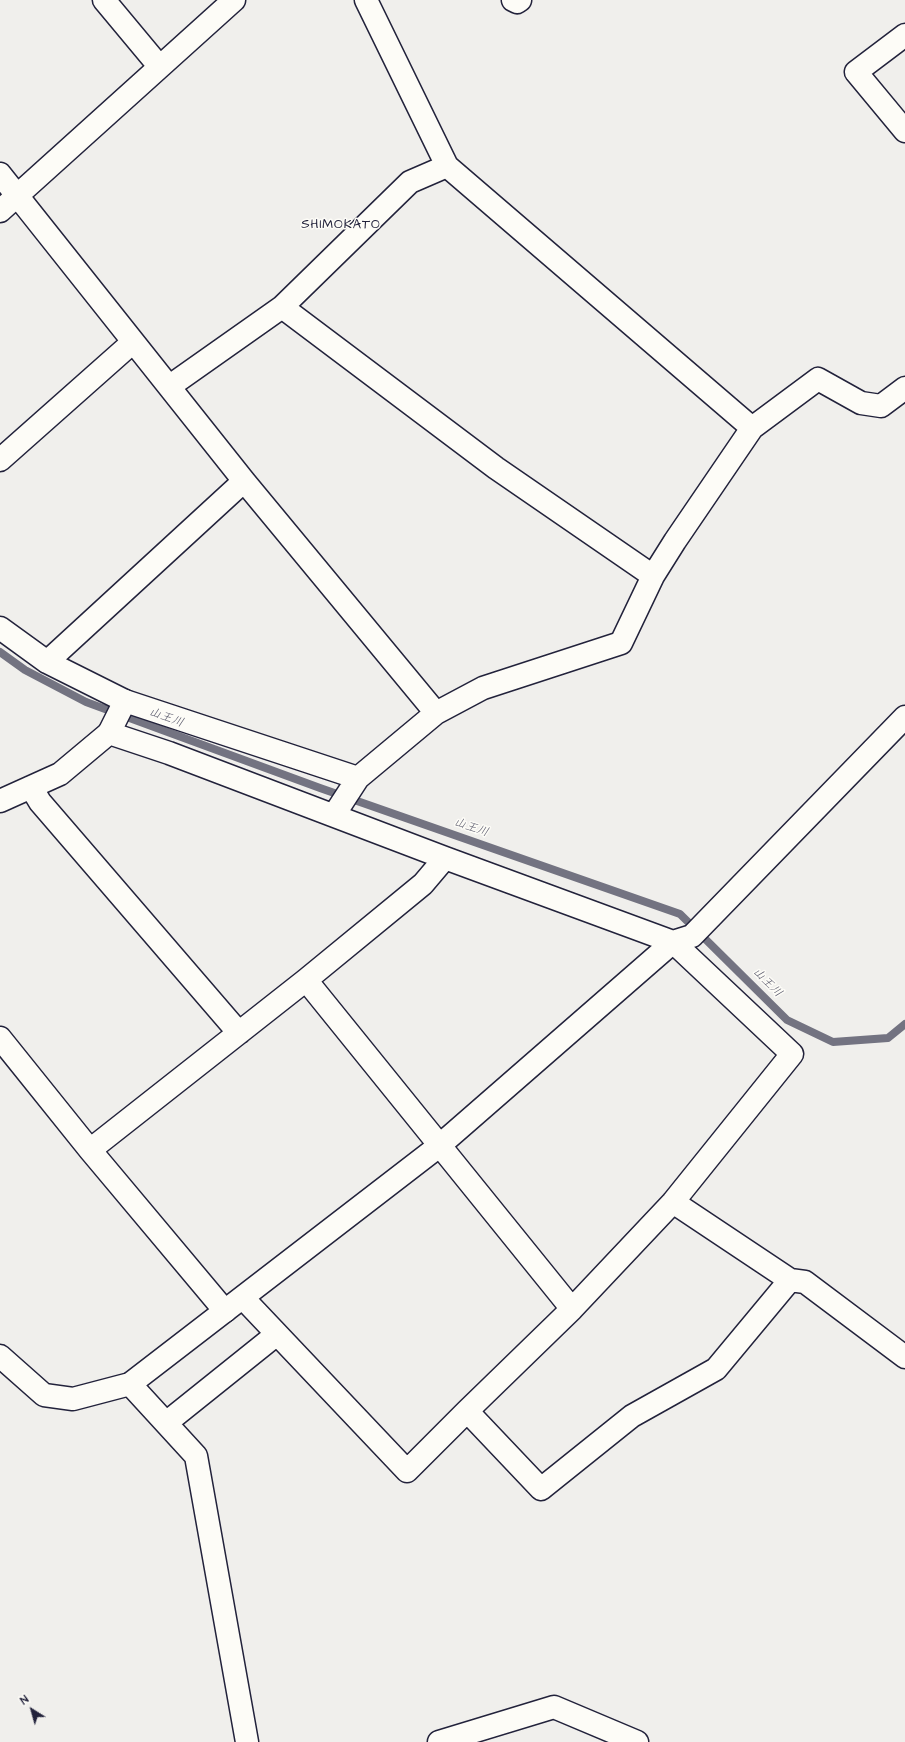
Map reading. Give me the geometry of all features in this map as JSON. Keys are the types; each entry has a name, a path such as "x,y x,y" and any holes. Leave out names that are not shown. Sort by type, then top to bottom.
{"street":[{"path":"104,0 159,66"},
{"path":"0,211 159,66 234,0"},
{"path":"366,0 447,166 752,428"},
{"path":"513,0 517,2 520,0"},
{"path":"905,35 856,72 905,131"},
{"path":"170,386 282,307 410,182 447,166"},
{"path":"0,174 244,481 436,713"},
{"path":"282,307 496,468 654,576"},
{"path":"0,460 133,342"},
{"path":"336,811 355,782 436,713 483,688 621,643 654,576 675,541 752,428 818,379 861,403 881,406 905,388"},
{"path":"47,662 244,481"},
{"path":"0,628 47,662 124,702 355,782"},
{"path":"0,801 60,774 110,732 124,702"},
{"path":"0,1356 44,1396 73,1398 130,1384 439,1146 712,915 905,717"},
{"path":"110,732 336,811 445,858 682,939 792,1054 673,1202 572,1309 407,1471 243,1298"},
{"path":"31,787 40,802 239,1032"},
{"path":"90,1150 306,980 423,884 445,858"},
{"path":"306,980 572,1309"},
{"path":"0,1038 90,1150 225,1311"},
{"path":"673,1202 790,1280 805,1282 905,1357"},
{"path":"467,1411 541,1489 632,1416 716,1369 790,1280"},
{"path":"166,1423 277,1334"},
{"path":"130,1384 196,1456 247,1742"},
{"path":"439,1742 554,1707 637,1742"}],"waterway":[{"name":"山王川","path":"0,652 25,670 86,702 320,788 680,914 787,1020 833,1042 888,1038 905,1024"}],"district":[{"name":"SHIMOKATO","path":"341,225"}]}
